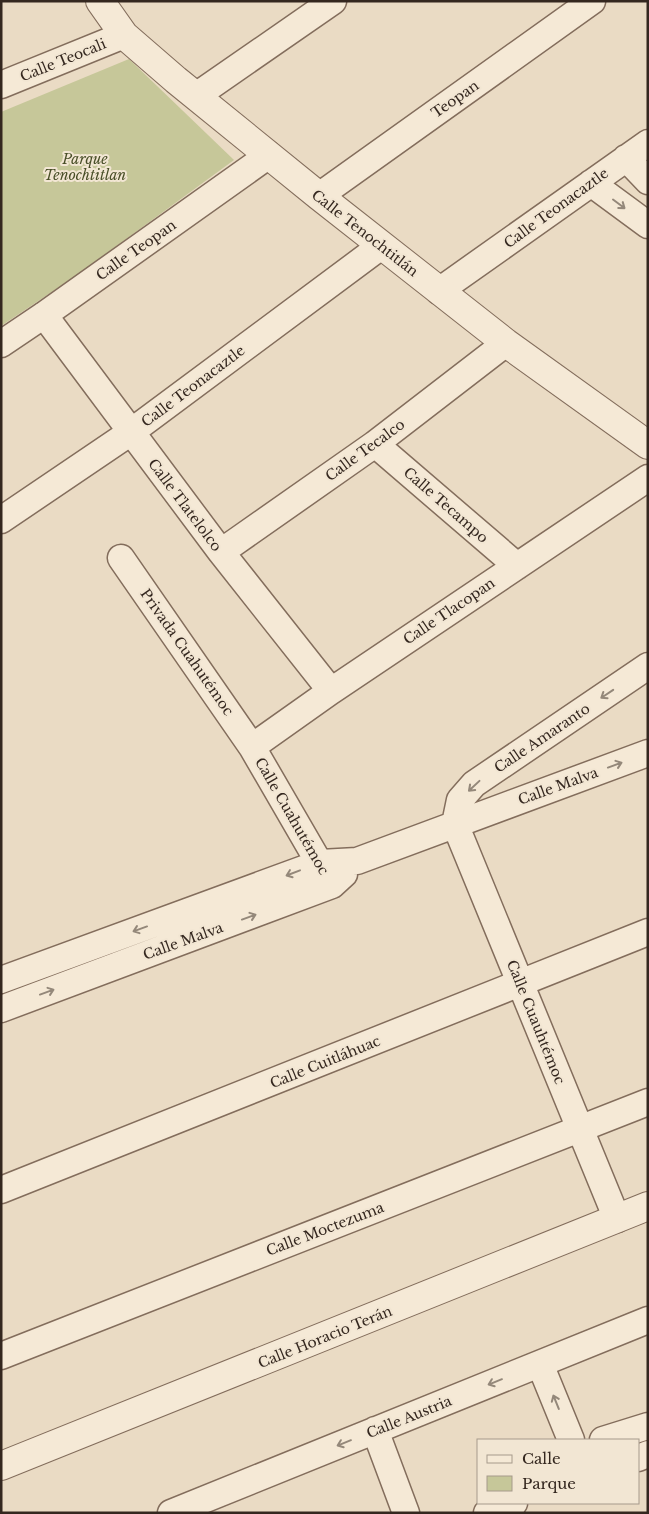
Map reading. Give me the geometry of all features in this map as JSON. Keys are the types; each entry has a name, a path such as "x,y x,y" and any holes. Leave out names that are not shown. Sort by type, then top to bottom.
{"street":[{"name":"Calle Tenochtitlán","path":"100,1 124,35 319,196 506,343 648,445"},
{"path":"196,96 333,1"},
{"name":"Teopan","path":"319,196 592,1"},
{"name":"Calle Teocali","path":"1,85 124,35"},
{"name":"Calle Teonacaztle","path":"440,291 648,143"},
{"name":"Calle Teopan","path":"1,344 269,155"},
{"path":"626,158 648,181"},
{"path":"591,183 648,225"},
{"name":"Calle Teonacaztle","path":"1,520 132,432 381,246"},
{"name":"Calle Tlatelolco","path":"44,315 220,552 331,691"},
{"name":"Calle Tecalco","path":"220,552 375,444 506,343"},
{"name":"Calle Tecampo","path":"375,444 517,566"},
{"name":"Calle Tlacopan","path":"252,747 331,691 648,478"},
{"name":"Privada Cuahutémoc","path":"121,558 252,747"},
{"name":"Calle Amaranto","path":"455,824 460,800 474,784 648,666"},
{"name":"Calle Cuahutémoc","path":"252,747 326,874"},
{"name":"Calle Malva","path":"1,1008 357,861 648,752"},
{"name":"Calle Cuauhtémoc","path":"455,824 617,1219"},
{"name":"Calle Malva","path":"1,980 326,874"},
{"name":"Calle Cuitláhuac","path":"1,1190 648,932"},
{"name":"Calle Moctezuma","path":"1,1356 648,1102"},
{"name":"Calle Horacio Terán","path":"1,1466 648,1206"},
{"name":"Calle Austria","path":"182,1511 375,1430 648,1320"},
{"path":"540,1364 571,1439"},
{"path":"606,1439 648,1426"},
{"path":"375,1430 406,1513"},
{"path":"487,1513 511,1504"}],"green space":[{"name":"Parque Tenochtitlan","path":"129,59 234,160 77,275 1,326 1,112"}]}
